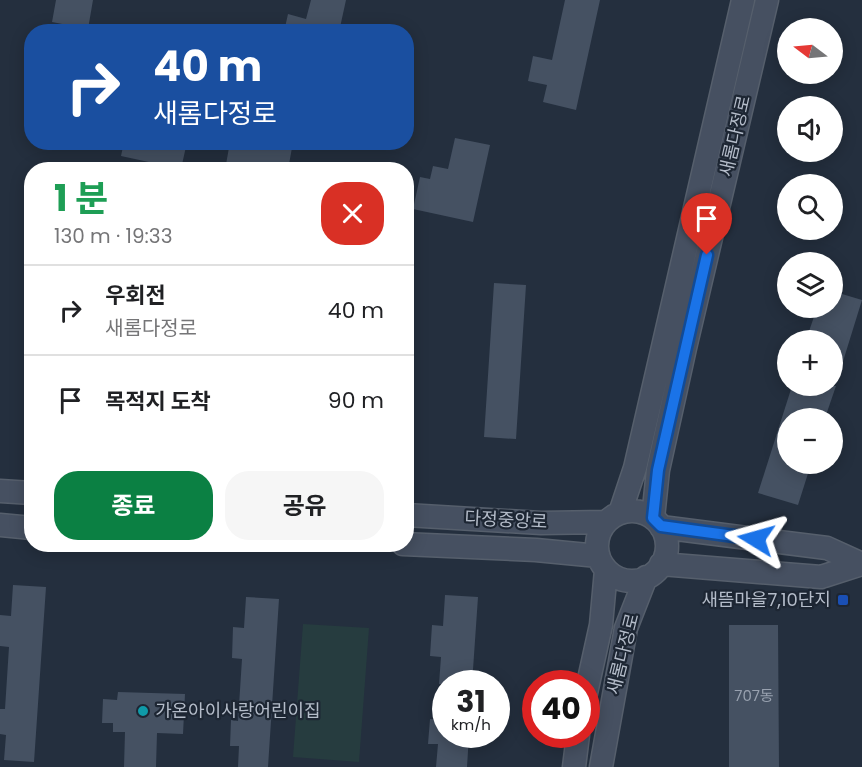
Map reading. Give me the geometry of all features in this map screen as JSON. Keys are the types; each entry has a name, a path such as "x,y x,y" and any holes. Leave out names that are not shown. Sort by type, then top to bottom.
{"street":[{"name":"새롬다정로","path":"613,517 635,468 743,0"},
{"name":"새롬다정로","path":"657,522 658,470 767,0"},
{"path":"0,490 24,492"},
{"path":"637,511 657,522 827,548 862,564 821,577 654,571 632,581 618,578 602,563 597,538 613,517 637,511"},
{"name":"다정중앙로","path":"414,515 541,523 613,517"},
{"path":"654,571 666,549 657,522"},
{"path":"0,525 24,527"},
{"name":"다정중앙로","path":"414,544 536,550 602,563"},
{"name":"새롬다정로","path":"591,670 601,625 602,563"},
{"name":"새롬다정로","path":"601,767 626,628 654,571"},
{"path":"574,767 576,748"}],"green space":[{"path":"303,624 369,628 359,762 293,757"}],"building":[{"path":"56,0 93,0 89,24 52,22"},
{"path":"311,0 346,0 341,24 286,24 288,14 306,19"},
{"path":"565,0 600,0 576,110 543,102 547,85 528,81 533,56 552,60"},
{"path":"455,138 490,145 473,222 414,209 420,177 430,179 433,166 448,169"},
{"path":"122,150 185,150 183,162 149,162 121,156"},
{"path":"229,150 292,150 289,162 226,162"},
{"path":"494,283 526,285 516,439 484,437"},
{"path":"843,294 862,300 843,361 843,330 809,330 814,318 843,318"},
{"path":"789,396 833,396 828,408 785,408"},
{"path":"777,433 777,474 808,474 798,505 758,493"},
{"path":"13,585 46,587 34,762 4,760 6,735 0,734 0,709 5,709 9,647 0,646 0,615 11,616"},
{"path":"445,595 478,597 473,670 440,670 441,657 430,656 432,625 443,626"},
{"path":"246,597 279,599 268,767 238,767 239,746 230,746 231,720 238,721 242,659 232,658 233,627 244,628"},
{"path":"729,625 778,625 779,767 729,767"},
{"name":"가온아이사랑어린이집","path":"118,692 185,694 183,734 157,733 156,767 124,767 125,732 113,732 113,723 102,723 103,699 117,700"},
{"path":"430,719 432,719 432,744 428,744"},
{"path":"438,748 468,748 467,767 436,767"}],"place":[{"name":"새뜸마을7,10단지","path":"843,600"},
{"name":"가온아이사랑어린이집","path":"143,711"}],"route":[{"path":"707,255 658,470 653,518 661,526 756,539"}]}
